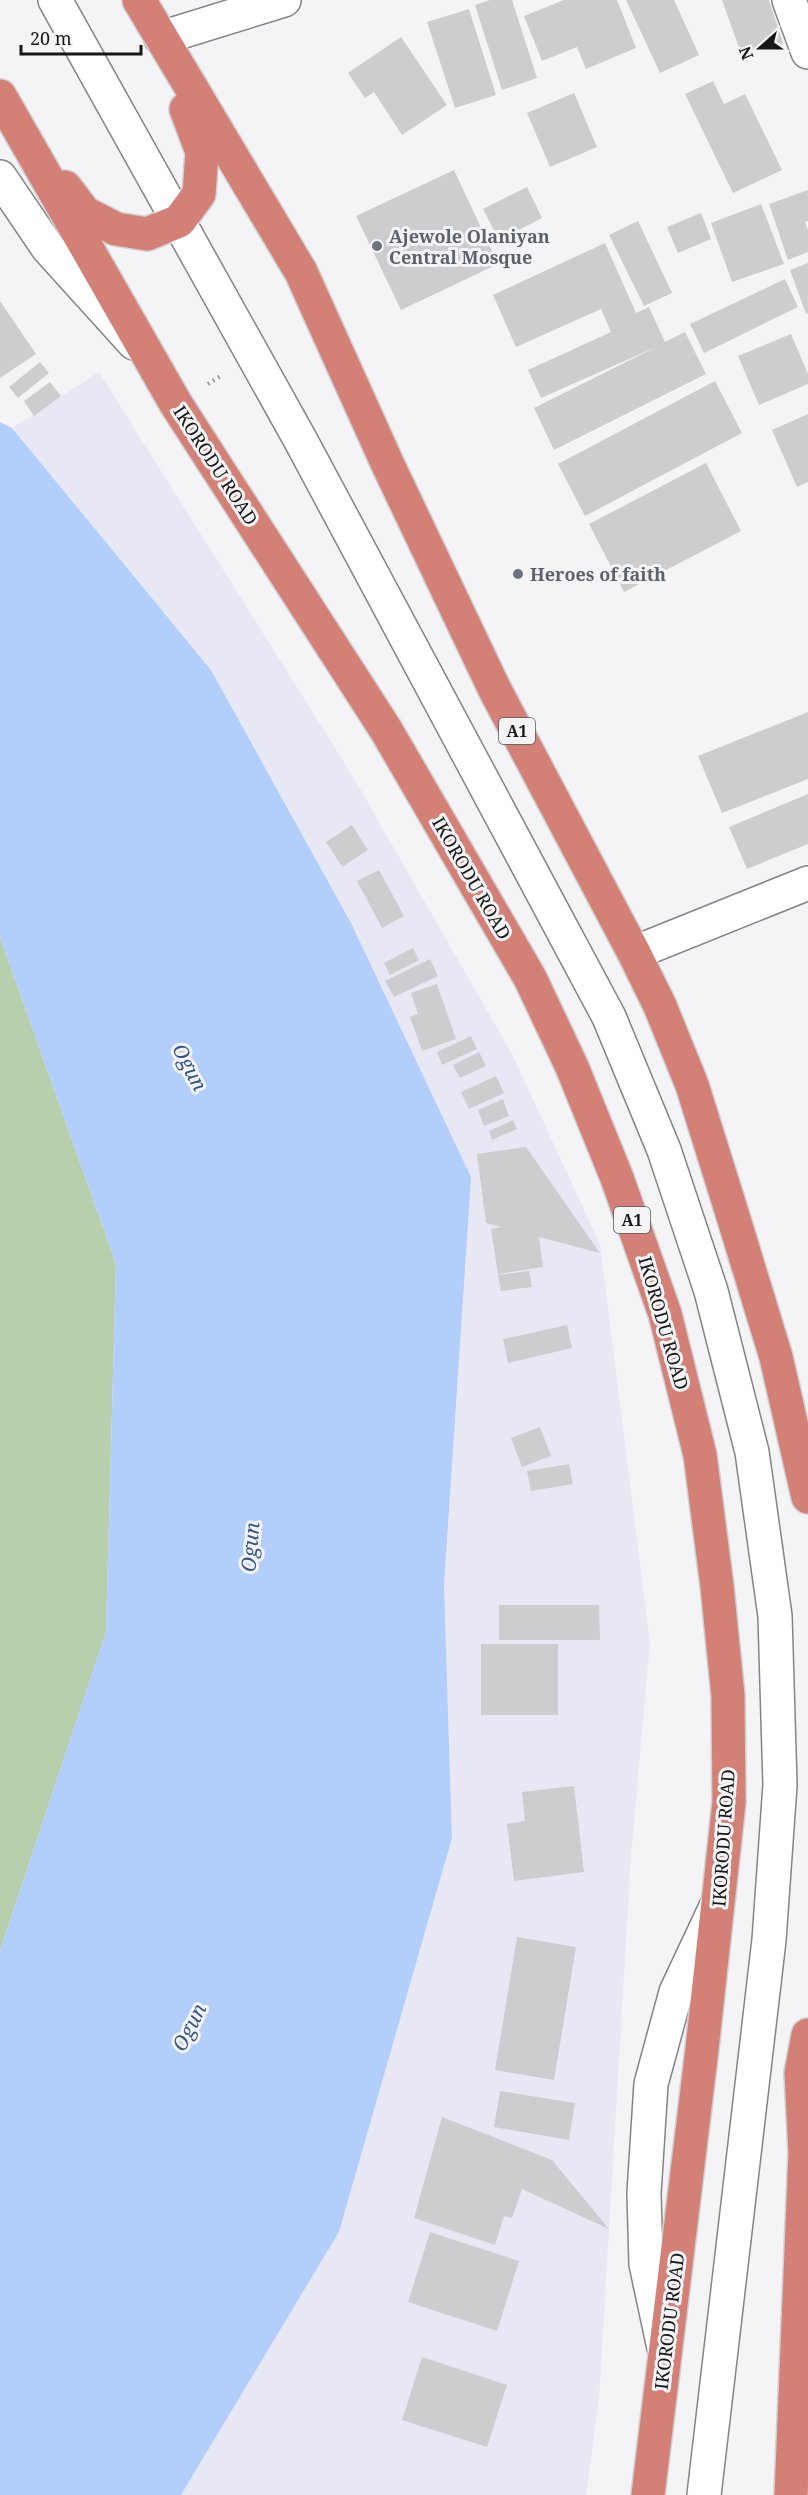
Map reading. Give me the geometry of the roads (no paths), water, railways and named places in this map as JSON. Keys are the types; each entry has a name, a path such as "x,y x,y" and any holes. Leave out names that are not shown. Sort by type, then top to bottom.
{"highway":[{"name":"A1","path":"139,0 301,272 388,465 495,690 634,952 660,1006 692,1085 776,1357 808,1497"},
{"path":"17,128 85,213 117,229 147,234 179,221 199,194 202,152 161,38"},
{"name":"IKORODU ROAD","path":"0,96 153,366 386,730 530,978 572,1067 618,1178 665,1314 700,1455 728,1696 729,1802 648,2495"},
{"path":"791,2495 807,2153 801,2073 808,2035"}],"street":[{"path":"55,0 302,441 609,1017 664,1149 711,1291 752,1452 775,1616 780,1785 769,1940 704,2495"},
{"path":"161,38 284,0"},
{"path":"789,0 808,52"},
{"path":"0,177 48,248 153,366"},
{"path":"634,952 808,883"},
{"path":"666,2353 646,2264 644,2193 651,2084 676,1992 719,1900"}],"water":[{"name":"Ogun","path":"0,422 12,428 211,670 351,923 471,1177 444,1585 452,1838 339,2232 181,2495 0,2495 0,1951 106,1632 116,1264 0,937"}],"place":[{"name":"Ajewole Olaniyan Central Mosque","path":"377,246"},
{"name":"Heroes of faith","path":"518,574"}]}
